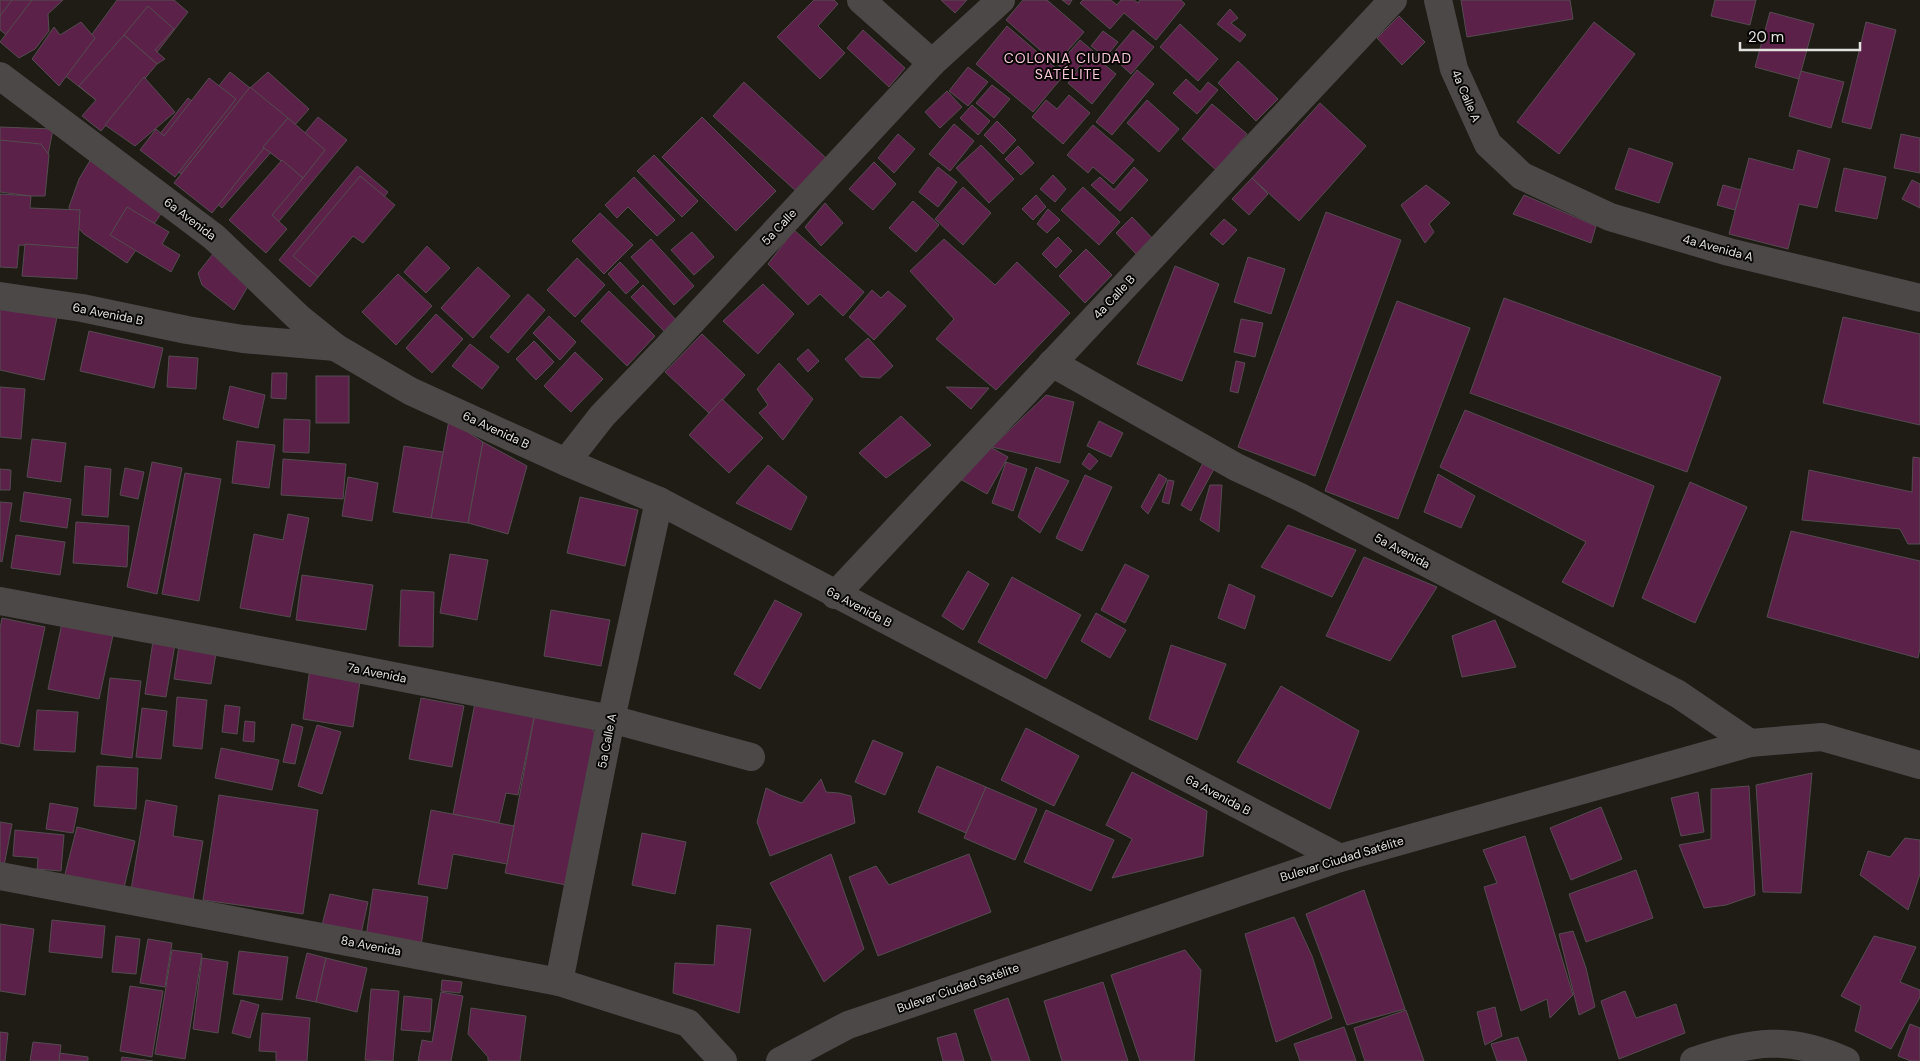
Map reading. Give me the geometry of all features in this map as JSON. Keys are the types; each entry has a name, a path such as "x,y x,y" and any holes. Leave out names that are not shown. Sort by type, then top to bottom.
{"street":[{"path":"861,0 932,63"},
{"name":"5a Calle","path":"566,462 602,416 932,63 1000,0"},
{"name":"4a Calle B","path":"835,595 1393,0"},
{"name":"4a Calle A","path":"1438,0 1454,70 1488,144 1522,176"},
{"name":"6a Avenida","path":"0,76 214,236 299,318 335,347 374,368"},
{"name":"4a Avenida A","path":"1522,176 1610,217 1729,252 1920,298"},
{"name":"6a Avenida B","path":"0,296 82,308 187,330 243,339 335,347"},
{"name":"5a Avenida","path":"1052,363 1236,467 1300,497 1678,694 1750,743"},
{"name":"6a Avenida B","path":"374,368 410,391 566,462 659,501 835,595 1340,858"},
{"name":"5a Calle A","path":"559,982 611,719 659,501"},
{"name":"7a Avenida","path":"0,601 611,719 751,757"},
{"name":"Bulevar Ciudad Satélite","path":"780,1061 848,1025 1340,858 1750,743 1822,737 1920,765"},
{"name":"8a Avenida","path":"0,876 559,982 688,1023 723,1061"},
{"path":"1694,1061 1742,1046 1784,1043 1825,1052 1846,1061"}],"building":[{"path":"0,0 35,0 9,37 0,30"},
{"path":"0,0 12,0 0,16"},
{"path":"32,0 63,0 48,14 49,31 35,49 19,58 0,42"},
{"path":"117,0 174,0 188,12 111,112 63,74"},
{"path":"814,0 834,0 838,4 818,26 845,53 820,79 777,37"},
{"path":"941,0 967,0 955,13"},
{"path":"1023,0 1047,0 1084,32 1056,64 1006,20"},
{"path":"1062,0 1072,0 1069,5"},
{"path":"1083,0 1111,0 1117,5 1121,0 1134,0 1138,3 1140,0 1181,0 1185,4 1156,40 1124,13 1110,29 1080,3"},
{"path":"1461,0 1570,0 1573,19 1467,37"},
{"path":"1715,0 1756,0 1750,25 1711,16"},
{"path":"148,6 174,29 155,50 165,59 157,64 124,35"},
{"path":"1230,9 1238,18 1231,23 1246,35 1240,42 1217,24"},
{"path":"1770,12 1814,24 1799,79 1755,67"},
{"path":"1399,16 1425,42 1402,65 1377,38"},
{"path":"81,22 95,38 59,86 32,59 54,27 60,35"},
{"path":"1594,22 1635,54 1559,154 1517,122"},
{"path":"1866,22 1896,30 1871,129 1842,122"},
{"path":"1180,24 1218,59 1198,81 1160,47"},
{"path":"1007,26 1064,75 1033,112 976,64"},
{"path":"863,30 905,68 889,87 847,48"},
{"path":"1133,30 1154,47 1131,74 1111,56"},
{"path":"1103,31 1118,42 1106,57 1091,46"},
{"path":"124,35 157,64 101,131 82,116 96,100 79,86"},
{"path":"1080,40 1093,51 1071,76 1058,65"},
{"path":"1091,54 1116,74 1092,104 1068,83"},
{"path":"1238,61 1278,99 1256,121 1218,83"},
{"path":"968,67 988,82 968,106 949,91"},
{"path":"1137,70 1154,84 1112,135 1096,122"},
{"path":"1801,71 1844,82 1831,128 1789,116"},
{"path":"230,72 250,88 181,174 149,148 188,98 201,108"},
{"path":"268,72 309,109 222,208 181,174 250,88"},
{"path":"144,77 175,112 135,146 105,125"},
{"path":"209,78 236,99 175,177 140,150 156,129 164,136"},
{"path":"1186,79 1200,92 1208,82 1218,90 1197,114 1173,93"},
{"path":"744,82 826,158 796,191 713,116"},
{"path":"992,85 1010,99 994,118 976,103"},
{"path":"250,87 288,118 212,213 174,183"},
{"path":"947,91 962,107 940,128 925,112"},
{"path":"1069,95 1090,113 1063,144 1032,117 1046,100 1057,109"},
{"path":"1147,100 1179,129 1159,152 1127,123"},
{"path":"1320,103 1366,146 1299,221 1252,178"},
{"path":"1212,104 1247,134 1216,170 1182,139"},
{"path":"972,105 990,121 978,135 960,118"},
{"path":"318,117 347,140 265,238 237,215"},
{"path":"702,117 776,191 736,231 662,157"},
{"path":"288,118 325,150 303,178 263,147"},
{"path":"997,121 1016,140 1003,154 984,135"},
{"path":"954,124 974,141 950,171 929,154"},
{"path":"1093,125 1134,160 1113,184 1093,167 1088,173 1067,155"},
{"path":"0,127 53,129 46,166 0,163"},
{"path":"898,134 915,149 894,173 878,158"},
{"path":"1901,134 1920,138 1920,173 1894,168"},
{"path":"0,140 41,144 49,155 45,196 0,192"},
{"path":"981,145 1014,179 989,203 956,168"},
{"path":"1018,146 1034,163 1021,175 1005,159"},
{"path":"1629,148 1673,163 1659,203 1615,189"},
{"path":"1798,150 1830,159 1817,208 1799,204 1788,249 1729,234 1749,158 1793,170"},
{"path":"94,154 165,208 127,263 84,234 71,220 69,207 79,179"},
{"path":"654,155 698,201 682,217 637,171"},
{"path":"282,160 303,178 272,215 287,229 266,253 229,220"},
{"path":"874,162 896,184 873,210 849,189"},
{"path":"357,166 388,192 310,287 279,260"},
{"path":"938,167 957,182 938,207 919,192"},
{"path":"1134,167 1148,180 1120,211 1091,185 1100,177 1114,190"},
{"path":"1844,168 1886,177 1877,219 1835,211"},
{"path":"1053,175 1066,189 1055,202 1040,189"},
{"path":"360,176 395,205 363,243 353,236 318,277 293,256"},
{"path":"634,177 675,220 657,236 628,207 617,218 605,205"},
{"path":"1252,178 1268,194 1249,215 1232,199"},
{"path":"1912,180 1920,184 1920,208 1902,199"},
{"path":"1426,185 1450,203 1429,224 1434,232 1425,243 1401,205"},
{"path":"1723,185 1741,190 1735,210 1717,205"},
{"path":"963,187 991,213 963,245 935,219"},
{"path":"1083,187 1120,222 1099,245 1061,210"},
{"path":"0,194 31,196 30,208 80,210 78,248 19,245 17,268 0,267"},
{"path":"1036,195 1046,207 1033,220 1022,209"},
{"path":"1524,195 1596,226 1591,243 1513,214"},
{"path":"913,201 939,225 916,252 889,228"},
{"path":"825,203 843,223 821,246 805,227"},
{"path":"127,207 169,232 162,244 180,255 171,272 110,235"},
{"path":"1048,209 1060,220 1047,233 1037,224"},
{"path":"1326,212 1401,240 1315,476 1238,447"},
{"path":"600,213 633,245 604,274 572,241"},
{"path":"1132,217 1156,242 1140,258 1116,233"},
{"path":"1224,219 1237,230 1223,245 1210,234"},
{"path":"794,230 864,292 843,316 820,294 808,305 768,264"},
{"path":"692,232 714,257 694,275 671,250"},
{"path":"1058,237 1072,251 1056,268 1042,254"},
{"path":"651,239 694,286 674,305 631,257"},
{"path":"944,239 995,285 1017,262 1070,313 996,390 936,339 954,319 910,271"},
{"path":"25,244 78,248 77,279 22,276"},
{"path":"427,246 450,268 426,293 404,272"},
{"path":"1086,249 1112,275 1085,303 1059,276"},
{"path":"216,250 251,281 234,310 202,285 198,273"},
{"path":"1248,257 1285,269 1271,314 1234,302"},
{"path":"577,258 605,285 575,317 547,290"},
{"path":"620,262 639,282 626,294 608,274"},
{"path":"1175,266 1219,284 1182,381 1137,364"},
{"path":"478,267 510,296 473,338 441,308"},
{"path":"398,274 432,306 396,345 362,312"},
{"path":"763,284 794,314 758,354 723,321"},
{"path":"643,285 677,321 665,332 631,297"},
{"path":"872,290 881,298 888,291 906,306 874,340 849,317"},
{"path":"609,291 655,336 627,366 581,321"},
{"path":"528,294 545,310 508,353 490,337"},
{"path":"1504,298 1721,377 1687,472 1470,393"},
{"path":"1397,301 1470,328 1398,519 1325,491"},
{"path":"0,308 57,317 44,380 0,370"},
{"path":"436,314 463,339 432,373 406,348"},
{"path":"549,316 576,342 560,360 533,333"},
{"path":"1843,317 1920,334 1920,425 1823,403"},
{"path":"1241,319 1263,323 1255,357 1234,352"},
{"path":"89,331 163,348 154,388 80,371"},
{"path":"702,334 745,375 710,414 665,372"},
{"path":"868,338 893,366 880,378 861,377 845,359"},
{"path":"534,341 554,362 536,380 516,359"},
{"path":"470,344 499,367 482,389 452,366"},
{"path":"808,349 819,361 808,372 797,359"},
{"path":"575,352 603,379 571,412 544,386"},
{"path":"169,356 198,358 196,389 167,387"},
{"path":"1236,361 1245,363 1238,393 1230,391"},
{"path":"779,363 813,399 783,440 759,413 768,405 757,389"},
{"path":"272,373 287,373 286,399 271,398"},
{"path":"316,376 349,376 349,423 316,423"},
{"path":"230,386 265,395 258,428 223,419"},
{"path":"0,387 25,389 21,439 0,437"},
{"path":"946,387 989,388 971,409"},
{"path":"1046,395 1074,402 1060,463 992,447"},
{"path":"722,399 763,438 729,473 689,435"},
{"path":"1465,410 1654,486 1613,607 1562,582 1586,542 1440,467"},
{"path":"901,416 931,445 886,478 859,453"},
{"path":"284,419 310,420 309,453 283,452"},
{"path":"449,420 483,442 468,523 431,518"},
{"path":"1099,421 1123,433 1111,457 1087,446"},
{"path":"32,439 66,443 61,482 27,477"},
{"path":"237,441 275,445 269,488 232,483"},
{"path":"483,442 527,466 508,534 468,523"},
{"path":"983,443 1008,457 987,494 962,480"},
{"path":"404,446 443,452 431,518 393,512"},
{"path":"1089,453 1098,461 1090,470 1082,464"},
{"path":"1913,457 1920,458 1920,544 1908,544 1900,529 1802,520 1809,470 1912,492"},
{"path":"283,459 346,464 343,499 281,495"},
{"path":"152,462 182,468 157,594 127,587"},
{"path":"1006,462 1027,469 1013,511 992,503"},
{"path":"1203,463 1214,469 1191,511 1181,505"},
{"path":"768,465 807,497 791,530 736,503"},
{"path":"85,466 111,469 108,517 82,515"},
{"path":"1036,467 1069,481 1040,533 1018,517"},
{"path":"125,468 144,472 138,499 120,495"},
{"path":"0,469 11,470 10,490 0,490"},
{"path":"185,473 221,479 199,601 162,594"},
{"path":"1159,474 1167,479 1148,514 1141,507"},
{"path":"1438,474 1475,496 1461,528 1424,512"},
{"path":"1085,475 1112,487 1082,551 1056,538"},
{"path":"348,477 378,483 372,521 342,516"},
{"path":"1168,480 1174,481 1169,504 1162,502"},
{"path":"1690,482 1747,507 1695,623 1642,598"},
{"path":"1210,485 1222,485 1219,532 1200,520"},
{"path":"24,492 71,499 67,528 20,521"},
{"path":"580,497 638,510 625,566 567,553"},
{"path":"0,502 12,503 2,562 0,561"},
{"path":"288,514 309,518 290,617 240,608 254,534 283,540"},
{"path":"76,522 129,526 127,567 73,563"},
{"path":"1288,525 1356,550 1332,597 1261,567"},
{"path":"1791,531 1920,561 1920,648 1918,658 1767,617"},
{"path":"16,535 65,542 60,575 11,568"},
{"path":"450,554 488,560 477,620 440,613"},
{"path":"1364,557 1437,587 1390,661 1326,636"},
{"path":"1125,564 1149,576 1125,623 1101,610"},
{"path":"968,571 989,584 963,630 942,616"},
{"path":"302,575 373,585 366,630 296,620"},
{"path":"1012,577 1081,615 1046,679 978,642"},
{"path":"1229,584 1255,596 1245,629 1218,618"},
{"path":"401,590 434,592 433,647 399,646"},
{"path":"775,600 802,614 760,689 734,674"},
{"path":"551,610 610,620 601,666 544,656"},
{"path":"1096,613 1126,630 1110,658 1081,641"},
{"path":"64,614 115,626 99,699 48,689"},
{"path":"2,618 45,627 19,747 0,743 0,628"},
{"path":"1495,620 1516,667 1462,677 1452,636"},
{"path":"153,641 175,644 166,697 145,694"},
{"path":"1171,645 1226,664 1197,740 1149,719"},
{"path":"179,646 216,653 211,684 174,679"},
{"path":"310,668 361,675 353,727 303,719"},
{"path":"110,678 141,681 132,758 101,754"},
{"path":"1281,686 1359,731 1330,809 1237,762"},
{"path":"477,693 536,708 518,795 506,793 499,823 453,814"},
{"path":"177,697 207,700 202,749 173,746"},
{"path":"421,698 464,706 452,767 409,759"},
{"path":"225,705 240,707 237,734 222,732"},
{"path":"142,708 167,711 161,759 136,757"},
{"path":"536,708 585,715 597,738 578,847 572,846 566,885 505,873"},
{"path":"37,710 78,712 75,752 34,750"},
{"path":"245,721 255,722 254,742 243,741"},
{"path":"292,724 303,727 295,764 283,762"},
{"path":"317,725 341,732 322,794 298,786"},
{"path":"1026,728 1079,756 1054,806 1001,780"},
{"path":"873,740 903,753 885,795 855,782"},
{"path":"221,748 279,760 272,790 215,778"},
{"path":"97,766 138,768 136,809 94,806"},
{"path":"937,766 986,787 966,833 918,812"},
{"path":"1132,772 1207,811 1203,856 1112,878 1132,839 1106,825"},
{"path":"1812,773 1801,893 1763,892 1756,785"},
{"path":"821,779 826,792 851,796 855,823 770,856 757,822 766,788 802,803"},
{"path":"1749,786 1755,895 1726,905 1704,908 1679,845 1711,839 1711,789"},
{"path":"986,787 1037,809 1015,860 964,838"},
{"path":"1698,792 1704,832 1681,836 1671,798"},
{"path":"219,795 318,810 303,914 203,900"},
{"path":"146,800 177,806 173,836 203,841 192,906 130,896"},
{"path":"50,803 78,808 73,833 46,829"},
{"path":"1601,807 1622,859 1571,880 1550,828"},
{"path":"431,810 514,826 507,864 453,854 447,889 418,884"},
{"path":"1046,810 1114,840 1091,891 1024,862"},
{"path":"0,822 12,824 4,866 0,865"},
{"path":"77,827 135,841 123,892 64,878"},
{"path":"15,830 64,835 61,871 37,869 38,858 13,856"},
{"path":"642,833 686,842 675,894 632,885"},
{"path":"1525,836 1573,995 1550,1018 1547,999 1521,1011 1484,887 1497,883 1483,850"},
{"path":"1905,838 1920,840 1920,874 1908,910 1860,875 1868,851 1890,857"},
{"path":"831,854 864,949 824,982 770,883"},
{"path":"969,854 991,912 878,956 849,877 876,866 889,885"},
{"path":"1636,870 1653,918 1586,942 1569,894"},
{"path":"373,889 428,897 421,946 366,937"},
{"path":"1364,890 1405,1009 1347,1025 1306,914"},
{"path":"330,894 368,902 360,938 321,929"},
{"path":"1294,917 1312,956 1332,1018 1276,1042 1245,934"},
{"path":"52,920 105,926 102,958 49,952"},
{"path":"0,924 34,929 25,995 0,991"},
{"path":"717,925 751,929 739,1013 673,993 675,963 714,965"},
{"path":"1573,931 1586,968 1595,1007 1579,1015 1559,934"},
{"path":"116,936 140,939 136,974 112,972"},
{"path":"1874,936 1916,947 1900,982 1920,990 1920,997 1891,1049 1855,1031 1861,1006 1841,996"},
{"path":"148,939 172,943 165,987 140,983"},
{"path":"172,950 202,954 185,1059 155,1054"},
{"path":"1185,950 1201,970 1194,1061 1140,1061 1111,975"},
{"path":"239,951 288,957 282,1000 233,994"},
{"path":"307,953 326,958 316,1002 296,998"},
{"path":"202,958 228,962 218,1033 193,1029"},
{"path":"326,958 367,968 357,1012 316,1002"},
{"path":"442,980 462,982 460,993 441,991"},
{"path":"1103,982 1128,1061 1062,1061 1044,1001"},
{"path":"130,986 163,991 152,1057 120,1051"},
{"path":"371,989 399,991 393,1061 365,1060"},
{"path":"1625,991 1636,1018 1676,1004 1685,1033 1619,1059 1601,1001"},
{"path":"441,992 463,996 451,1061 418,1061 422,1040 432,1042"},
{"path":"404,996 432,999 430,1032 401,1030"},
{"path":"1008,998 1030,1061 992,1061 974,1010"},
{"path":"241,1000 259,1005 250,1038 232,1033"},
{"path":"1495,1007 1502,1036 1485,1045 1477,1012"},
{"path":"471,1008 526,1016 520,1061 488,1061 488,1057 468,1034"},
{"path":"1406,1010 1424,1061 1365,1061 1354,1028"},
{"path":"262,1013 310,1018 307,1061 276,1061 276,1052 259,1051"},
{"path":"1910,1024 1920,1028 1920,1061 1911,1061 1898,1056"},
{"path":"1344,1027 1356,1061 1300,1061 1294,1044"},
{"path":"0,1032 8,1033 5,1061 0,1061"},
{"path":"956,1033 964,1061 943,1061 937,1038"},
{"path":"1518,1037 1527,1061 1497,1061 1491,1044"},
{"path":"33,1042 61,1045 59,1061 30,1061"},
{"path":"60,1053 88,1057 88,1061 59,1061"},
{"path":"122,1057 153,1061 121,1061"}],"district":[{"name":"COLONIA CIUDAD SATÉLITE","path":"1068,66"}]}
